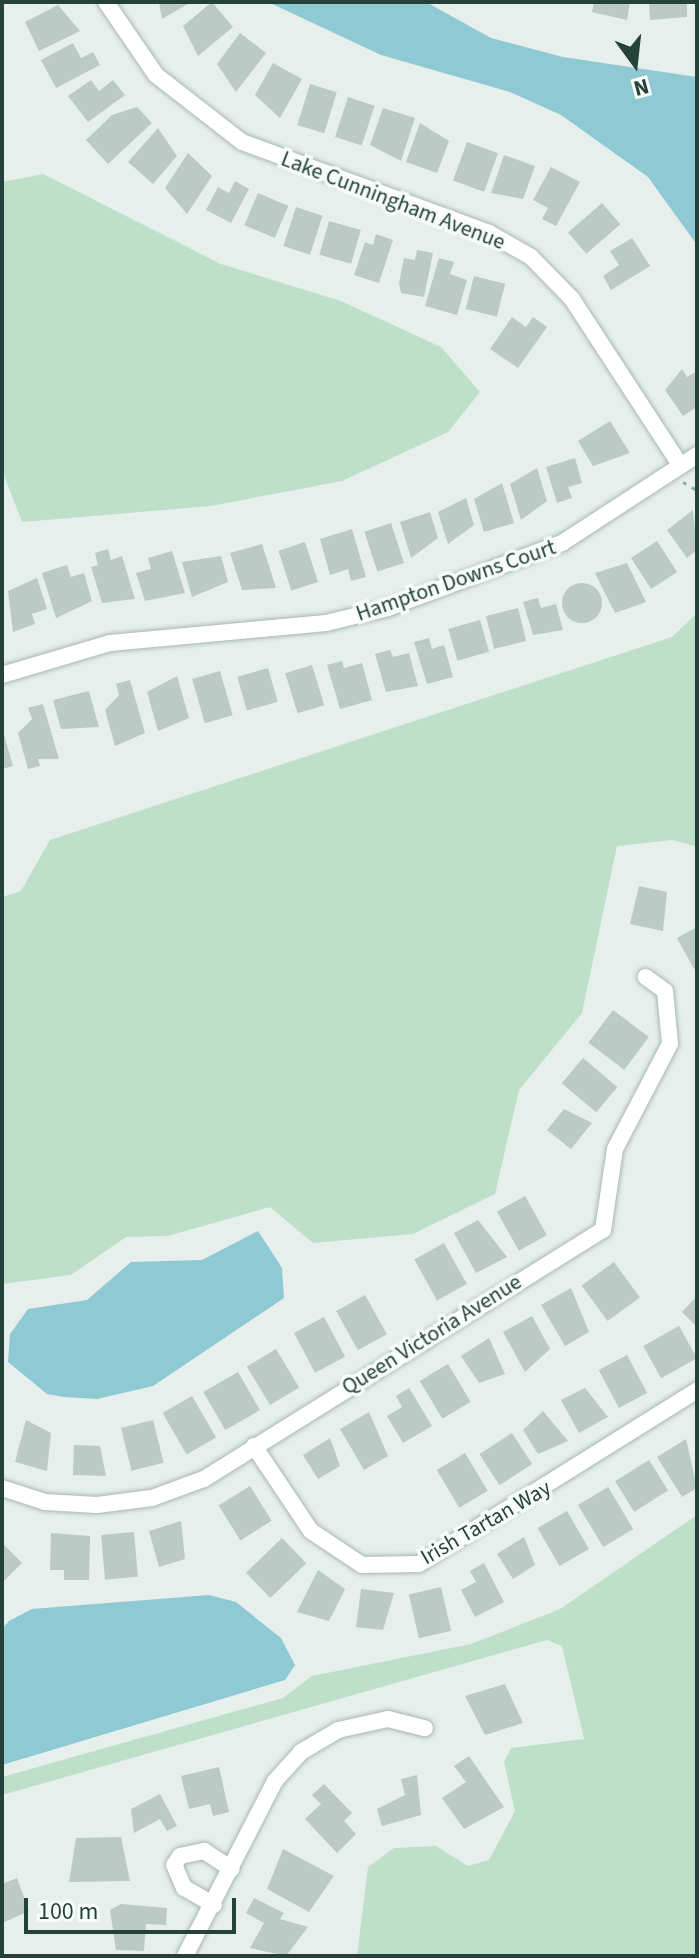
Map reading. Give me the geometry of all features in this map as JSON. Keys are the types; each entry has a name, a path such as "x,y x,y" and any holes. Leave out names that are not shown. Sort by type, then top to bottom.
{"street":[{"name":"Lake Cunningham Avenue","path":"106,2 156,75 242,142 489,233 531,257 572,299 681,466"},
{"name":"Hampton Downs Court","path":"2,675 110,643 326,623 388,608 562,543 697,455"},
{"name":"Queen Victoria Avenue","path":"2,1488 45,1502 152,1498 204,1479 603,1230 615,1149 670,1044 665,991 646,977"},
{"name":"Irish Tartan Way","path":"254,1446 311,1531 362,1565 419,1564 697,1390"},
{"path":"185,1956 214,1905 275,1781 301,1752 338,1730 388,1719 425,1728"},
{"path":"214,1905 184,1888 174,1865 180,1856 204,1851 232,1869"}],"green space":[{"path":"43,174 221,264 341,301 441,347 480,392 448,432 342,481 211,506 22,522 2,470 2,182"},
{"path":"697,613 697,847 673,840 617,846 582,1013 519,1090 495,1194 413,1234 313,1243 270,1207 168,1236 126,1237 71,1275 2,1284 2,897 21,891 50,840 672,637"},
{"path":"697,1515 697,1956 357,1956 368,1867 394,1848 436,1846 468,1866 489,1860 515,1811 504,1762 511,1748 584,1739 562,1646 547,1640 2,1795 2,1777 283,1698 312,1676 471,1644 560,1609"}],"water":[{"path":"268,2 426,2 491,38 563,57 697,77 697,245 648,177 561,115 510,92 381,55"},
{"path":"258,1231 282,1268 284,1298 153,1386 97,1399 64,1397 47,1394 8,1362 10,1334 28,1309 87,1300 131,1262 202,1260"},
{"path":"209,1595 236,1602 281,1638 295,1665 285,1680 2,1765 2,1629 9,1621 32,1609"}],"building":[{"path":"159,2 191,2 162,19"},
{"path":"212,2 233,27 198,56 183,26"},
{"path":"594,2 630,2 627,20 592,12"},
{"path":"649,2 687,2 687,17 650,20"},
{"path":"58,5 80,31 39,51 25,22"},
{"path":"240,33 266,53 236,92 217,64"},
{"path":"73,43 81,58 93,52 100,65 56,88 41,60"},
{"path":"273,63 302,79 280,118 255,95"},
{"path":"91,80 99,91 113,80 125,95 88,122 68,96"},
{"path":"310,84 337,92 324,133 297,125"},
{"path":"348,97 375,106 362,146 335,137"},
{"path":"137,107 152,123 108,164 86,140 112,115"},
{"path":"383,108 415,118 401,161 370,145"},
{"path":"420,123 449,141 437,173 406,162"},
{"path":"158,128 177,156 153,184 128,162"},
{"path":"467,142 498,153 484,192 453,181"},
{"path":"188,153 212,176 187,214 165,188"},
{"path":"504,155 535,166 523,199 491,193"},
{"path":"551,167 580,182 556,226 542,219 548,208 533,200"},
{"path":"235,181 249,189 231,223 206,210 218,187 229,193"},
{"path":"258,193 288,206 275,238 244,225"},
{"path":"602,203 620,224 586,254 568,233"},
{"path":"296,207 323,216 310,255 283,246"},
{"path":"329,221 361,230 351,264 319,255"},
{"path":"376,234 393,240 379,283 354,275 365,242 373,245"},
{"path":"632,238 650,266 611,290 603,276 619,265 610,251"},
{"path":"417,250 433,253 424,297 401,293 399,283 404,258 415,260"},
{"path":"439,258 454,262 450,274 467,280 457,315 425,306"},
{"path":"474,276 505,284 497,317 466,309"},
{"path":"512,317 526,327 533,317 547,327 518,368 490,349"},
{"path":"682,369 687,377 697,371 697,407 683,416 665,390"},
{"path":"610,421 630,453 593,466 578,441"},
{"path":"575,458 582,483 568,487 572,498 557,503 546,467"},
{"path":"537,468 547,501 521,520 510,484"},
{"path":"502,483 514,523 484,532 474,499"},
{"path":"466,498 474,525 448,544 438,512"},
{"path":"693,510 697,550 687,558 667,530"},
{"path":"430,512 438,538 411,558 400,522"},
{"path":"391,523 404,563 377,572 364,532"},
{"path":"352,529 366,577 351,581 348,569 330,575 320,539"},
{"path":"657,541 677,572 651,589 631,558"},
{"path":"305,542 318,582 291,591 278,551"},
{"path":"262,544 276,588 242,590 230,553"},
{"path":"108,549 111,560 122,556 135,599 102,603 91,567 98,565 95,553"},
{"path":"172,551 185,593 145,601 136,573 151,569 148,558"},
{"path":"221,556 228,582 192,597 182,562"},
{"path":"627,563 646,602 615,613 595,573"},
{"path":"67,565 71,577 84,573 92,601 56,618 42,573"},
{"path":"37,578 47,609 32,614 35,624 13,632 8,591"},
{"path":"582,583 596,589 602,603 596,617 582,623 568,617 562,603 568,589"},
{"path":"538,598 541,608 556,604 563,630 533,635 523,602"},
{"path":"518,608 526,641 494,649 486,616"},
{"path":"480,620 489,652 457,661 448,629"},
{"path":"429,638 432,649 444,645 453,677 427,684 414,642"},
{"path":"390,650 393,657 409,653 418,686 386,692 375,654"},
{"path":"342,661 344,668 362,663 372,700 340,709 327,665"},
{"path":"312,665 324,705 298,713 285,673"},
{"path":"268,668 278,702 247,710 237,677"},
{"path":"220,671 233,715 205,723 192,679"},
{"path":"177,676 189,718 158,731 147,692"},
{"path":"130,680 145,733 115,746 105,710 119,695 116,684"},
{"path":"89,691 99,727 61,729 53,700"},
{"path":"43,704 59,759 38,759 40,766 28,769 18,733 32,719 28,708"},
{"path":"2,728 13,766 2,769"},
{"path":"639,886 667,892 663,931 630,924"},
{"path":"697,927 697,967 694,969 677,938"},
{"path":"613,1010 649,1037 624,1070 588,1043"},
{"path":"583,1058 617,1087 596,1112 562,1083"},
{"path":"564,1109 592,1123 571,1149 547,1130"},
{"path":"525,1196 547,1235 519,1251 497,1212"},
{"path":"478,1220 507,1257 476,1273 454,1233"},
{"path":"444,1243 467,1284 437,1301 414,1259"},
{"path":"614,1262 640,1298 608,1321 582,1286"},
{"path":"571,1288 589,1332 565,1346 541,1305"},
{"path":"365,1295 387,1334 358,1350 336,1311"},
{"path":"697,1296 697,1327 682,1312"},
{"path":"532,1316 550,1349 525,1372 503,1332"},
{"path":"324,1317 345,1357 315,1373 294,1333"},
{"path":"679,1326 697,1358 661,1378 643,1346"},
{"path":"489,1338 505,1374 479,1383 461,1356"},
{"path":"276,1349 299,1388 270,1405 247,1367"},
{"path":"627,1355 647,1393 619,1408 599,1370"},
{"path":"448,1364 471,1402 442,1419 420,1381"},
{"path":"238,1372 260,1410 225,1430 203,1392"},
{"path":"409,1388 432,1426 403,1443 387,1416 402,1407 396,1396"},
{"path":"585,1388 608,1417 579,1433 561,1400"},
{"path":"192,1396 216,1438 187,1455 163,1413"},
{"path":"543,1411 568,1441 538,1454 523,1430"},
{"path":"369,1412 388,1456 364,1470 340,1429"},
{"path":"26,1420 51,1433 47,1471 15,1462"},
{"path":"153,1420 164,1463 132,1471 121,1428"},
{"path":"512,1433 532,1464 499,1485 479,1454"},
{"path":"330,1438 340,1466 318,1479 303,1455"},
{"path":"686,1439 697,1488 682,1497 657,1457"},
{"path":"74,1445 100,1446 106,1476 73,1475"},
{"path":"465,1453 488,1491 459,1508 437,1470"},
{"path":"649,1460 668,1491 634,1512 615,1481"},
{"path":"250,1486 272,1521 240,1540 219,1506"},
{"path":"608,1487 633,1529 603,1547 578,1505"},
{"path":"567,1511 589,1549 560,1566 538,1528"},
{"path":"181,1521 185,1559 159,1567 149,1531"},
{"path":"134,1532 138,1577 105,1580 101,1535"},
{"path":"51,1533 90,1536 89,1580 64,1580 64,1570 50,1570"},
{"path":"524,1537 535,1565 513,1579 497,1554"},
{"path":"282,1538 306,1563 270,1598 246,1573"},
{"path":"2,1543 22,1563 2,1583"},
{"path":"484,1563 504,1602 475,1617 461,1590 476,1582 470,1571"},
{"path":"318,1570 345,1589 329,1621 297,1612"},
{"path":"441,1587 451,1631 419,1638 409,1594"},
{"path":"361,1589 394,1593 383,1630 356,1627"},
{"path":"505,1684 523,1723 485,1735 465,1696"},
{"path":"469,1756 504,1807 464,1829 442,1798 466,1782 454,1766"},
{"path":"219,1767 229,1812 213,1816 210,1804 189,1809 181,1776"},
{"path":"417,1775 421,1815 382,1826 377,1809 405,1795 401,1779"},
{"path":"324,1784 352,1813 344,1821 356,1834 337,1853 305,1819 321,1804 312,1795"},
{"path":"160,1794 177,1826 167,1831 160,1819 134,1833 131,1809"},
{"path":"121,1837 130,1881 69,1882 76,1838"},
{"path":"283,1849 334,1876 309,1912 267,1889"},
{"path":"17,1878 29,1911 2,1923 2,1884"},
{"path":"254,1898 284,1913 280,1919 308,1927 286,1956 250,1948 264,1923 246,1913"},
{"path":"121,1904 167,1908 166,1925 146,1924 144,1951 116,1950 110,1910"}]}
